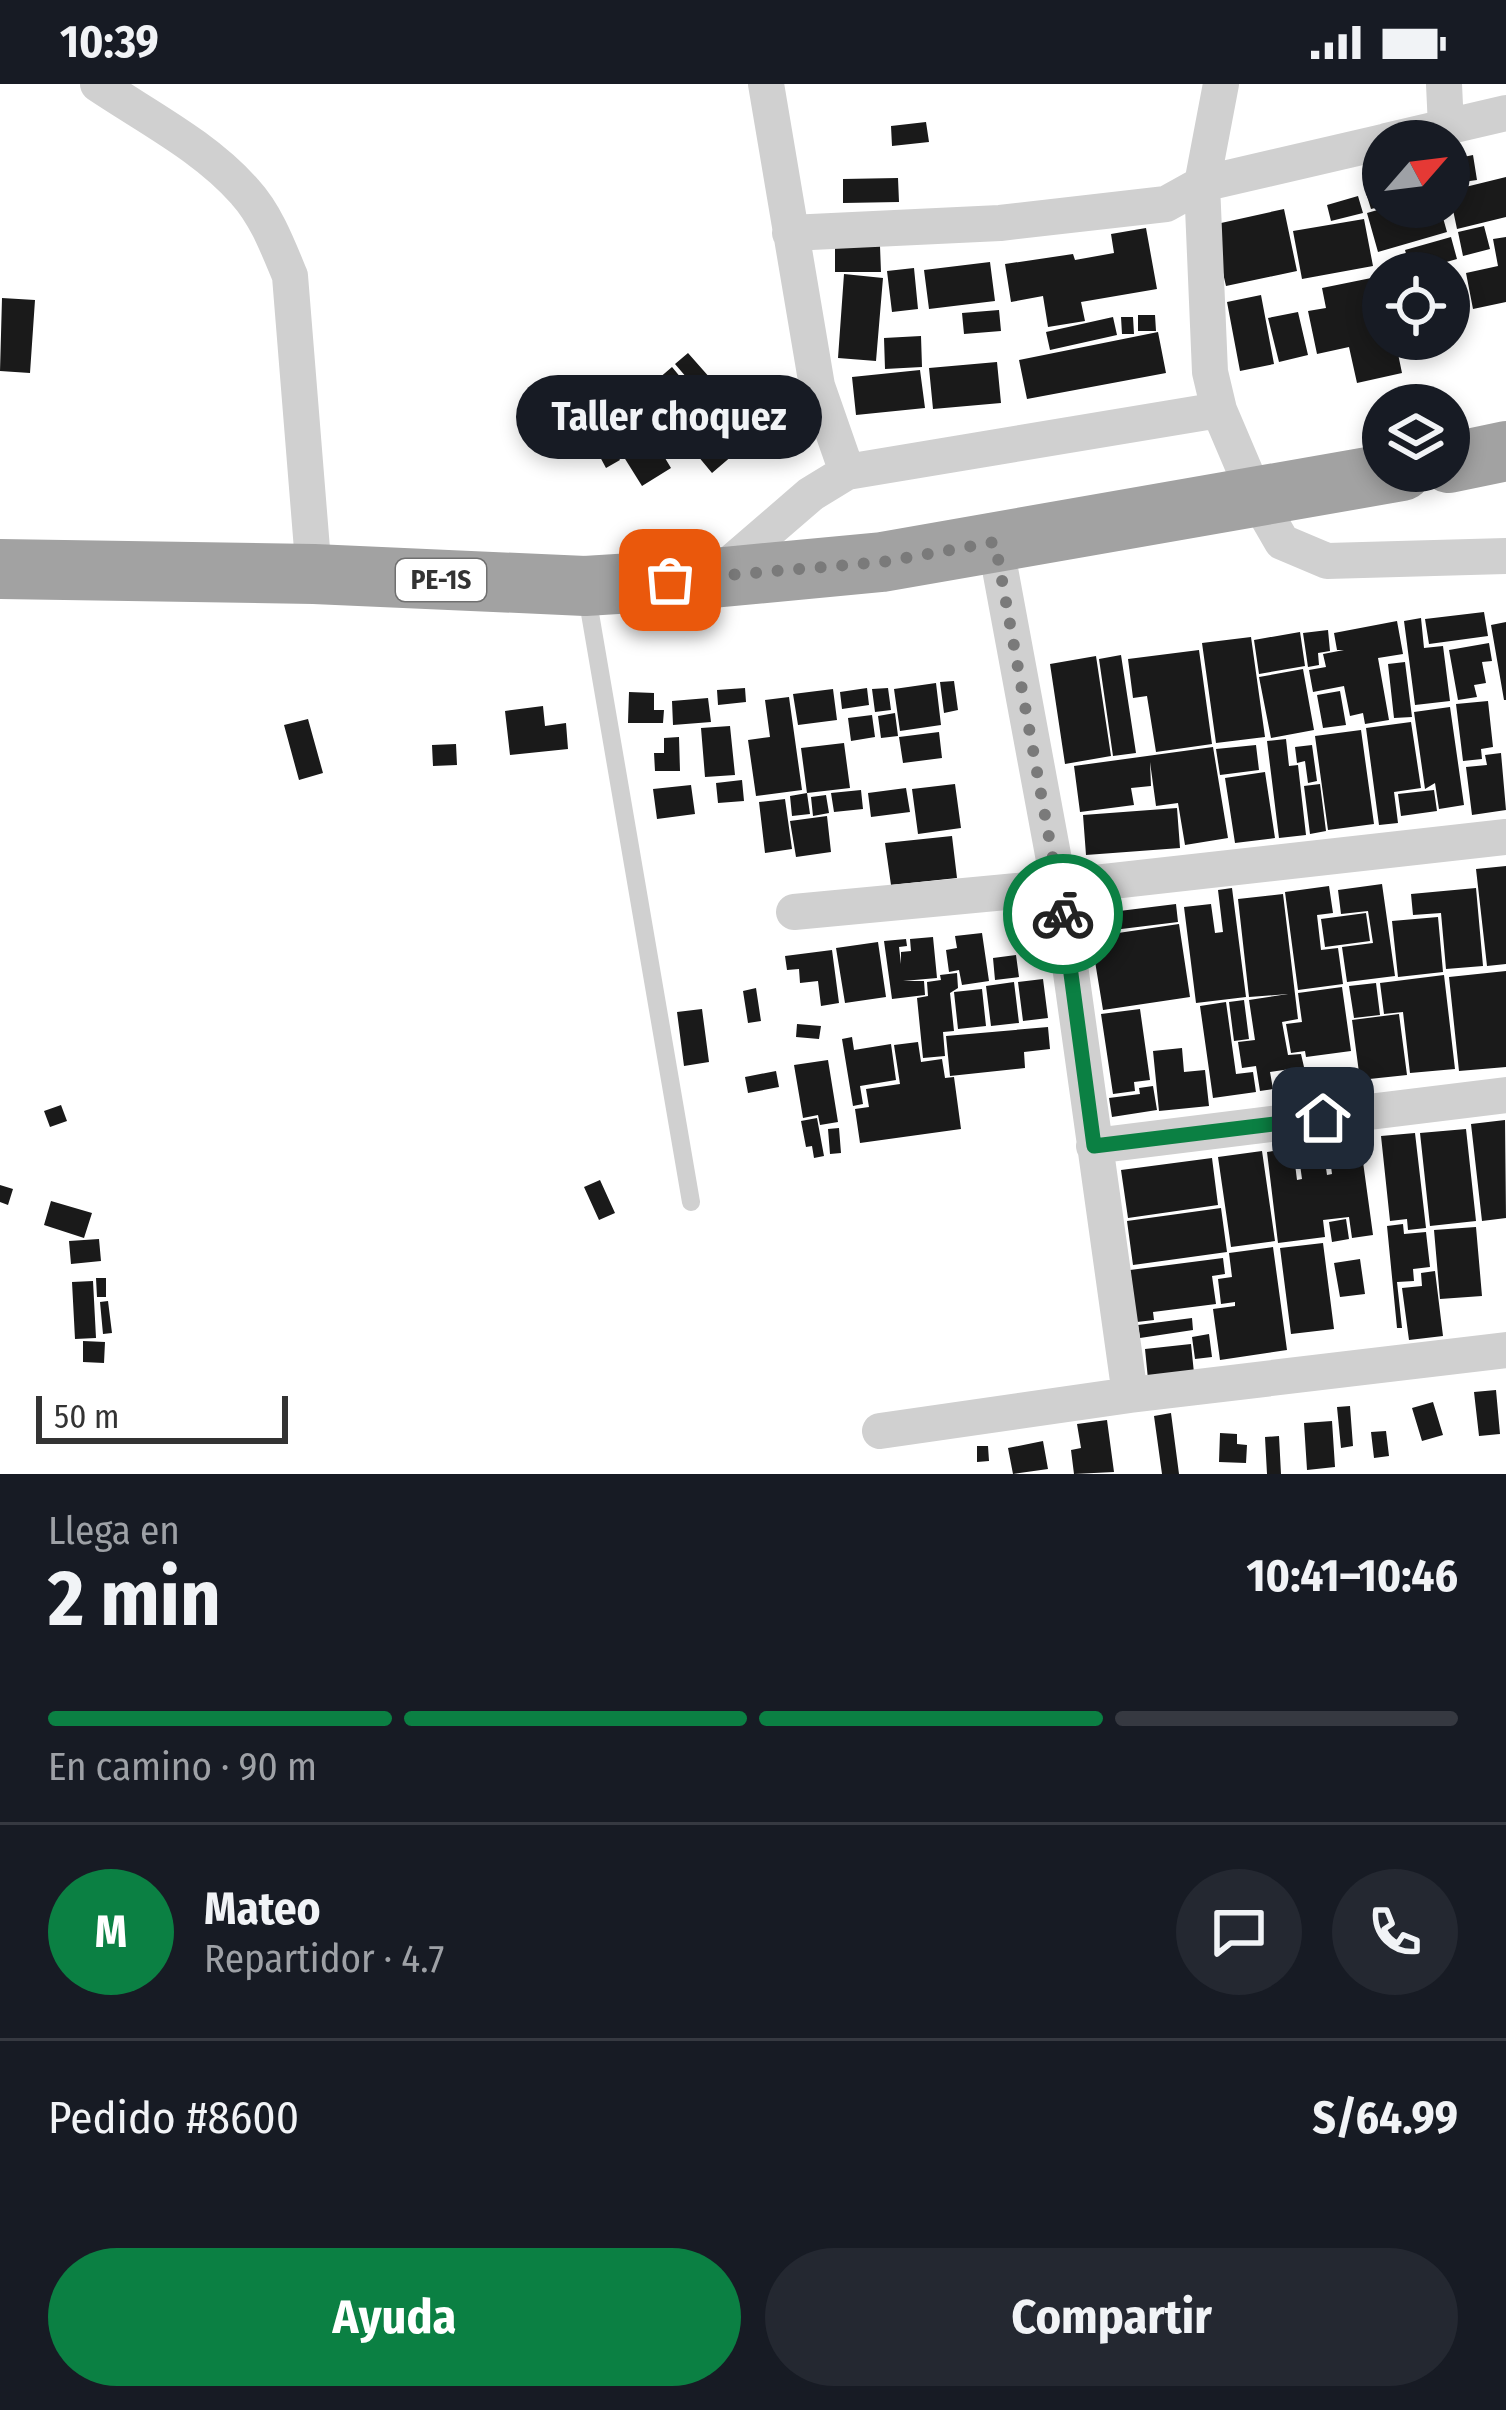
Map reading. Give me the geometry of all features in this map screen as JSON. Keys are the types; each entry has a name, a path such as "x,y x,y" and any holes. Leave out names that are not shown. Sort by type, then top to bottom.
{"highway":[{"path":"1470,459 1506,451"},
{"name":"PE-1S","path":"0,569 314,574 584,586 713,578 882,562 1362,478"}],"street":[{"path":"98,84 194,148 245,192 272,233 290,276 314,574"},
{"path":"766,84 817,386 847,472"},
{"path":"1221,84 1202,184 1210,372 1219,410 1256,497 1282,542 1327,561 1506,556"},
{"path":"1444,84 1446,120"},
{"path":"1470,121 1506,113"},
{"path":"790,233 1000,223 1166,204 1202,184 1362,146"},
{"path":"713,578 811,494 847,472 1219,410"},
{"path":"995,542 1059,887 1130,1395"},
{"path":"794,912 1506,837"},
{"path":"1094,1146 1506,1095"},
{"path":"880,1431 1130,1395 1506,1350"}],"lane":[{"path":"584,586 691,1202"}],"building":[{"path":"926,122 929,142 892,146 891,126"},
{"path":"1470,156 1477,180 1470,181"},
{"path":"1506,177 1506,217 1470,226 1470,186"},
{"path":"898,178 899,202 843,203 843,179"},
{"path":"1358,196 1362,213 1331,221 1327,205"},
{"path":"1284,209 1297,271 1226,286 1212,225"},
{"path":"1362,219 1370,252 1362,252 1362,268 1302,279 1293,231"},
{"path":"1484,226 1490,249 1462,252 1458,232"},
{"path":"1146,228 1157,289 1081,302 1085,321 1048,327 1043,296 1011,302 1005,264 1114,253 1111,234"},
{"path":"1371,228 1446,228 1447,232 1378,252"},
{"path":"1451,237 1455,252 1406,252"},
{"path":"1506,237 1506,302 1473,309 1470,272 1498,266 1493,239"},
{"path":"880,246 881,272 835,272 835,247"},
{"path":"990,262 995,301 929,309 924,270"},
{"path":"914,268 918,309 892,312 887,271"},
{"path":"844,274 883,278 876,361 838,358"},
{"path":"1362,280 1362,360 1399,360 1402,373 1357,383 1349,347 1317,354 1308,311 1326,308 1322,288"},
{"path":"1261,295 1274,364 1240,371 1227,302"},
{"path":"2,298 35,300 30,373 0,371"},
{"path":"999,310 1001,331 964,334 962,313"},
{"path":"1298,312 1308,355 1279,362 1268,318"},
{"path":"1138,315 1155,315 1156,331 1138,331"},
{"path":"1113,317 1117,335 1050,350 1046,332"},
{"path":"1121,317 1133,317 1134,334 1122,334"},
{"path":"1158,332 1166,373 1027,399 1019,360"},
{"path":"921,336 922,367 885,369 884,338"},
{"path":"688,353 718,387 705,399 675,364"},
{"path":"997,362 1001,403 933,409 929,368"},
{"path":"672,367 740,449 712,473 644,391"},
{"path":"920,370 925,408 856,415 852,377"},
{"path":"573,391 584,407 570,416 559,400"},
{"path":"599,421 620,460 606,468 585,429"},
{"path":"629,427 640,446 653,438 671,468 642,486 612,438"},
{"path":"1484,612 1488,636 1429,644 1425,619"},
{"path":"1421,618 1424,648 1443,646 1450,701 1415,705 1404,621"},
{"path":"1397,621 1403,654 1378,658 1389,720 1365,724 1363,713 1350,716 1344,686 1313,692 1309,670 1326,667 1323,654 1344,650 1337,650 1334,633"},
{"path":"1506,622 1506,700 1504,700 1491,625"},
{"path":"1328,630 1330,651 1318,653 1319,665 1308,667 1303,633"},
{"path":"1300,632 1305,666 1259,674 1254,640"},
{"path":"1251,637 1265,737 1216,743 1202,643"},
{"path":"1489,643 1492,661 1482,662 1486,683 1474,685 1477,697 1458,700 1449,650"},
{"path":"1199,650 1212,744 1156,752 1147,696 1133,698 1128,659"},
{"path":"1121,655 1136,753 1113,756 1099,659"},
{"path":"1096,656 1111,756 1065,764 1050,664"},
{"path":"1405,662 1412,717 1394,718 1388,664"},
{"path":"1303,669 1314,730 1271,738 1259,677"},
{"path":"954,681 958,710 944,713 940,682"},
{"path":"936,683 941,725 900,731 894,689"},
{"path":"745,688 746,702 718,705 717,690"},
{"path":"867,688 869,705 842,709 840,692"},
{"path":"888,688 891,710 875,712 872,689"},
{"path":"833,689 837,720 798,725 793,694"},
{"path":"1340,691 1346,725 1323,728 1317,695"},
{"path":"629,692 654,693 654,710 664,710 663,723 628,723"},
{"path":"789,697 802,790 756,796 748,740 770,737 765,700"},
{"path":"708,698 711,722 673,725 672,701"},
{"path":"1488,701 1493,747 1481,749 1482,759 1463,761 1456,704"},
{"path":"543,706 545,726 566,723 568,749 510,755 505,711"},
{"path":"1450,707 1464,805 1439,809 1435,783 1425,789 1414,712"},
{"path":"895,713 898,736 881,738 878,716"},
{"path":"872,715 875,737 851,741 848,718"},
{"path":"308,719 323,773 299,780 284,725"},
{"path":"1411,722 1421,788 1394,792 1398,823 1379,825 1366,728"},
{"path":"730,726 735,775 705,777 701,728"},
{"path":"1361,730 1374,824 1328,830 1315,736"},
{"path":"939,732 942,758 903,763 899,737"},
{"path":"679,737 680,771 655,771 654,753 664,753 664,738"},
{"path":"1286,739 1289,766 1298,765 1306,835 1279,838 1267,741"},
{"path":"844,743 850,788 807,793 801,748"},
{"path":"456,744 457,765 433,766 432,745"},
{"path":"1256,745 1259,770 1220,775 1216,749"},
{"path":"1312,745 1317,781 1308,783 1305,761 1297,763 1295,747"},
{"path":"1213,747 1228,838 1185,845 1178,803 1156,806 1150,762 1151,786 1131,788 1134,805 1080,812 1074,766"},
{"path":"1501,753 1506,810 1472,815 1466,767 1487,765 1485,755"},
{"path":"1265,772 1275,838 1235,843 1225,778"},
{"path":"742,780 744,801 718,803 716,783"},
{"path":"955,784 961,828 918,834 912,789"},
{"path":"1320,784 1326,831 1310,834 1304,786"},
{"path":"691,785 695,814 657,819 653,789"},
{"path":"906,788 910,812 871,817 868,793"},
{"path":"861,790 863,809 834,812 831,793"},
{"path":"1434,790 1437,811 1401,816 1398,794"},
{"path":"807,793 810,814 792,816 790,796"},
{"path":"826,795 829,813 813,816 811,797"},
{"path":"785,799 792,849 765,853 759,802"},
{"path":"1177,808 1180,848 1086,855 1083,815"},
{"path":"827,816 831,852 796,857 790,821"},
{"path":"952,836 957,878 891,885 885,843"},
{"path":"1506,866 1506,964 1487,966 1476,869"},
{"path":"1382,884 1395,976 1347,982 1342,947 1373,943 1368,911 1341,914 1338,890"},
{"path":"1329,886 1333,913 1317,915 1321,950 1338,948 1343,984 1298,990 1285,892"},
{"path":"1232,888 1246,997 1196,1003 1184,907 1211,904 1215,933 1223,932 1218,890"},
{"path":"1476,888 1483,966 1446,969 1441,913 1413,915 1411,894"},
{"path":"1283,894 1298,1019 1282,1022 1288,1055 1301,1054 1304,1067 1270,1072 1273,1089 1260,1091 1256,1066 1242,1068 1238,1042 1255,1040 1249,1000 1288,994 1249,997 1238,899"},
{"path":"1176,904 1178,922 1089,933 1087,915"},
{"path":"1366,913 1370,941 1325,947 1321,919"},
{"path":"1438,917 1443,972 1398,977 1392,921"},
{"path":"1179,924 1190,997 1103,1010 1091,937"},
{"path":"982,933 989,981 962,985 959,970 949,972 946,950 957,948 955,936"},
{"path":"933,937 937,978 903,981 924,981 925,995 892,999 884,941 906,939 907,946 899,947 901,964 901,952 911,951 910,939"},
{"path":"878,942 886,997 845,1003 836,948"},
{"path":"832,950 839,1003 821,1006 818,981 800,983 799,969 787,970 785,956"},
{"path":"1016,955 1019,977 995,980 993,958"},
{"path":"1506,971 1506,1067 1459,1071 1449,977"},
{"path":"957,973 958,988 950,993 954,1031 943,1032 945,1056 923,1058 917,998 928,996 927,982"},
{"path":"1444,975 1455,1069 1410,1073 1403,1012 1384,1014 1380,983"},
{"path":"1043,979 1048,1018 1023,1021 1018,982"},
{"path":"1014,982 1019,1023 991,1026 986,986"},
{"path":"1376,983 1380,1015 1354,1018 1349,986"},
{"path":"1342,987 1351,1051 1306,1057 1305,1051 1291,1053 1286,1024 1302,1022 1298,993"},
{"path":"756,988 761,1021 748,1023 743,991"},
{"path":"982,989 986,1026 958,1029 954,992"},
{"path":"1244,1000 1249,1039 1234,1041 1229,1002"},
{"path":"1226,1002 1236,1074 1253,1072 1256,1092 1213,1098 1200,1006"},
{"path":"702,1009 709,1062 684,1066 677,1012"},
{"path":"1140,1009 1150,1080 1134,1082 1135,1091 1113,1094 1101,1014"},
{"path":"1399,1014 1407,1075 1360,1080 1352,1020"},
{"path":"797,1024 821,1026 819,1039 796,1037"},
{"path":"1048,1027 1050,1049 1024,1052 1025,1068 950,1076 946,1036"},
{"path":"852,1037 854,1050 891,1044 896,1080 860,1086 863,1104 853,1106 842,1039"},
{"path":"918,1042 921,1062 942,1059 945,1078 954,1077 961,1129 860,1143 855,1109 869,1107 866,1089 900,1084 894,1045"},
{"path":"1182,1048 1184,1072 1205,1070 1209,1106 1159,1111 1153,1051"},
{"path":"828,1060 838,1122 820,1125 818,1115 803,1118 794,1065"},
{"path":"776,1071 779,1087 748,1093 745,1077"},
{"path":"1153,1086 1157,1110 1112,1117 1109,1098 1140,1094 1139,1088"},
{"path":"61,1105 67,1121 50,1127 44,1111"},
{"path":"817,1118 824,1156 814,1158 812,1146 806,1147 801,1121"},
{"path":"1505,1120 1506,1218 1482,1221 1471,1124"},
{"path":"839,1128 841,1153 830,1154 828,1129"},
{"path":"1466,1129 1476,1221 1430,1226 1420,1133"},
{"path":"1415,1133 1426,1228 1408,1230 1407,1219 1390,1221 1381,1136"},
{"path":"1360,1140 1373,1235 1352,1238 1349,1217 1323,1220 1325,1237 1278,1243 1267,1152 1293,1148 1297,1180 1302,1179 1298,1150 1323,1147 1327,1175 1332,1174 1328,1144"},
{"path":"1262,1151 1275,1241 1231,1247 1218,1157"},
{"path":"1212,1158 1218,1205 1128,1218 1121,1170"},
{"path":"600,1180 615,1213 599,1220 584,1187"},
{"path":"0,1185 13,1189 8,1205 0,1202"},
{"path":"51,1201 92,1213 84,1238 44,1225"},
{"path":"1221,1208 1227,1252 1133,1265 1127,1221"},
{"path":"1346,1219 1349,1239 1332,1242 1329,1222"},
{"path":"1403,1224 1404,1234 1426,1232 1430,1267 1413,1269 1414,1281 1397,1282 1402,1328 1397,1328 1387,1226"},
{"path":"1476,1227 1482,1296 1440,1299 1434,1230"},
{"path":"99,1239 101,1261 71,1264 69,1241"},
{"path":"1323,1243 1334,1329 1291,1334 1280,1248"},
{"path":"1273,1247 1287,1350 1220,1360 1213,1309 1235,1306 1235,1302 1221,1304 1218,1279 1232,1277 1229,1253"},
{"path":"1223,1258 1225,1274 1212,1276 1216,1304 1153,1312 1154,1320 1137,1322 1130,1270"},
{"path":"1360,1259 1365,1294 1340,1297 1334,1263"},
{"path":"1435,1271 1443,1336 1409,1340 1402,1288 1422,1286 1421,1273"},
{"path":"96,1278 106,1278 106,1297 97,1297"},
{"path":"93,1281 96,1338 75,1339 72,1282"},
{"path":"108,1301 112,1333 103,1334 100,1302"},
{"path":"1192,1318 1193,1330 1140,1338 1138,1325"},
{"path":"1209,1334 1212,1357 1195,1359 1192,1337"},
{"path":"83,1341 105,1342 104,1363 83,1362"},
{"path":"1191,1344 1194,1373 1148,1379 1145,1349"},
{"path":"1496,1390 1500,1434 1479,1436 1474,1392"},
{"path":"1433,1402 1443,1435 1422,1441 1412,1408"},
{"path":"1350,1406 1353,1446 1341,1448 1337,1407"},
{"path":"1171,1413 1179,1474 1162,1474 1154,1416"},
{"path":"1107,1420 1114,1472 1074,1474 1071,1450 1081,1448 1077,1424"},
{"path":"1332,1421 1335,1467 1307,1470 1304,1423"},
{"path":"1386,1431 1389,1456 1374,1458 1371,1432"},
{"path":"1220,1433 1237,1434 1237,1444 1247,1445 1246,1463 1219,1462"},
{"path":"1279,1436 1281,1474 1267,1474 1265,1437"},
{"path":"1043,1441 1048,1469 1013,1474 1008,1448"},
{"path":"977,1446 988,1446 989,1461 977,1462"}],"way so far":[{"path":"670,580 882,562 995,542 1063,914"}],"place":[{"name":"Taller choquez","path":"670,580"}],"route":[{"path":"1063,914 1094,1146 1323,1118"}]}
